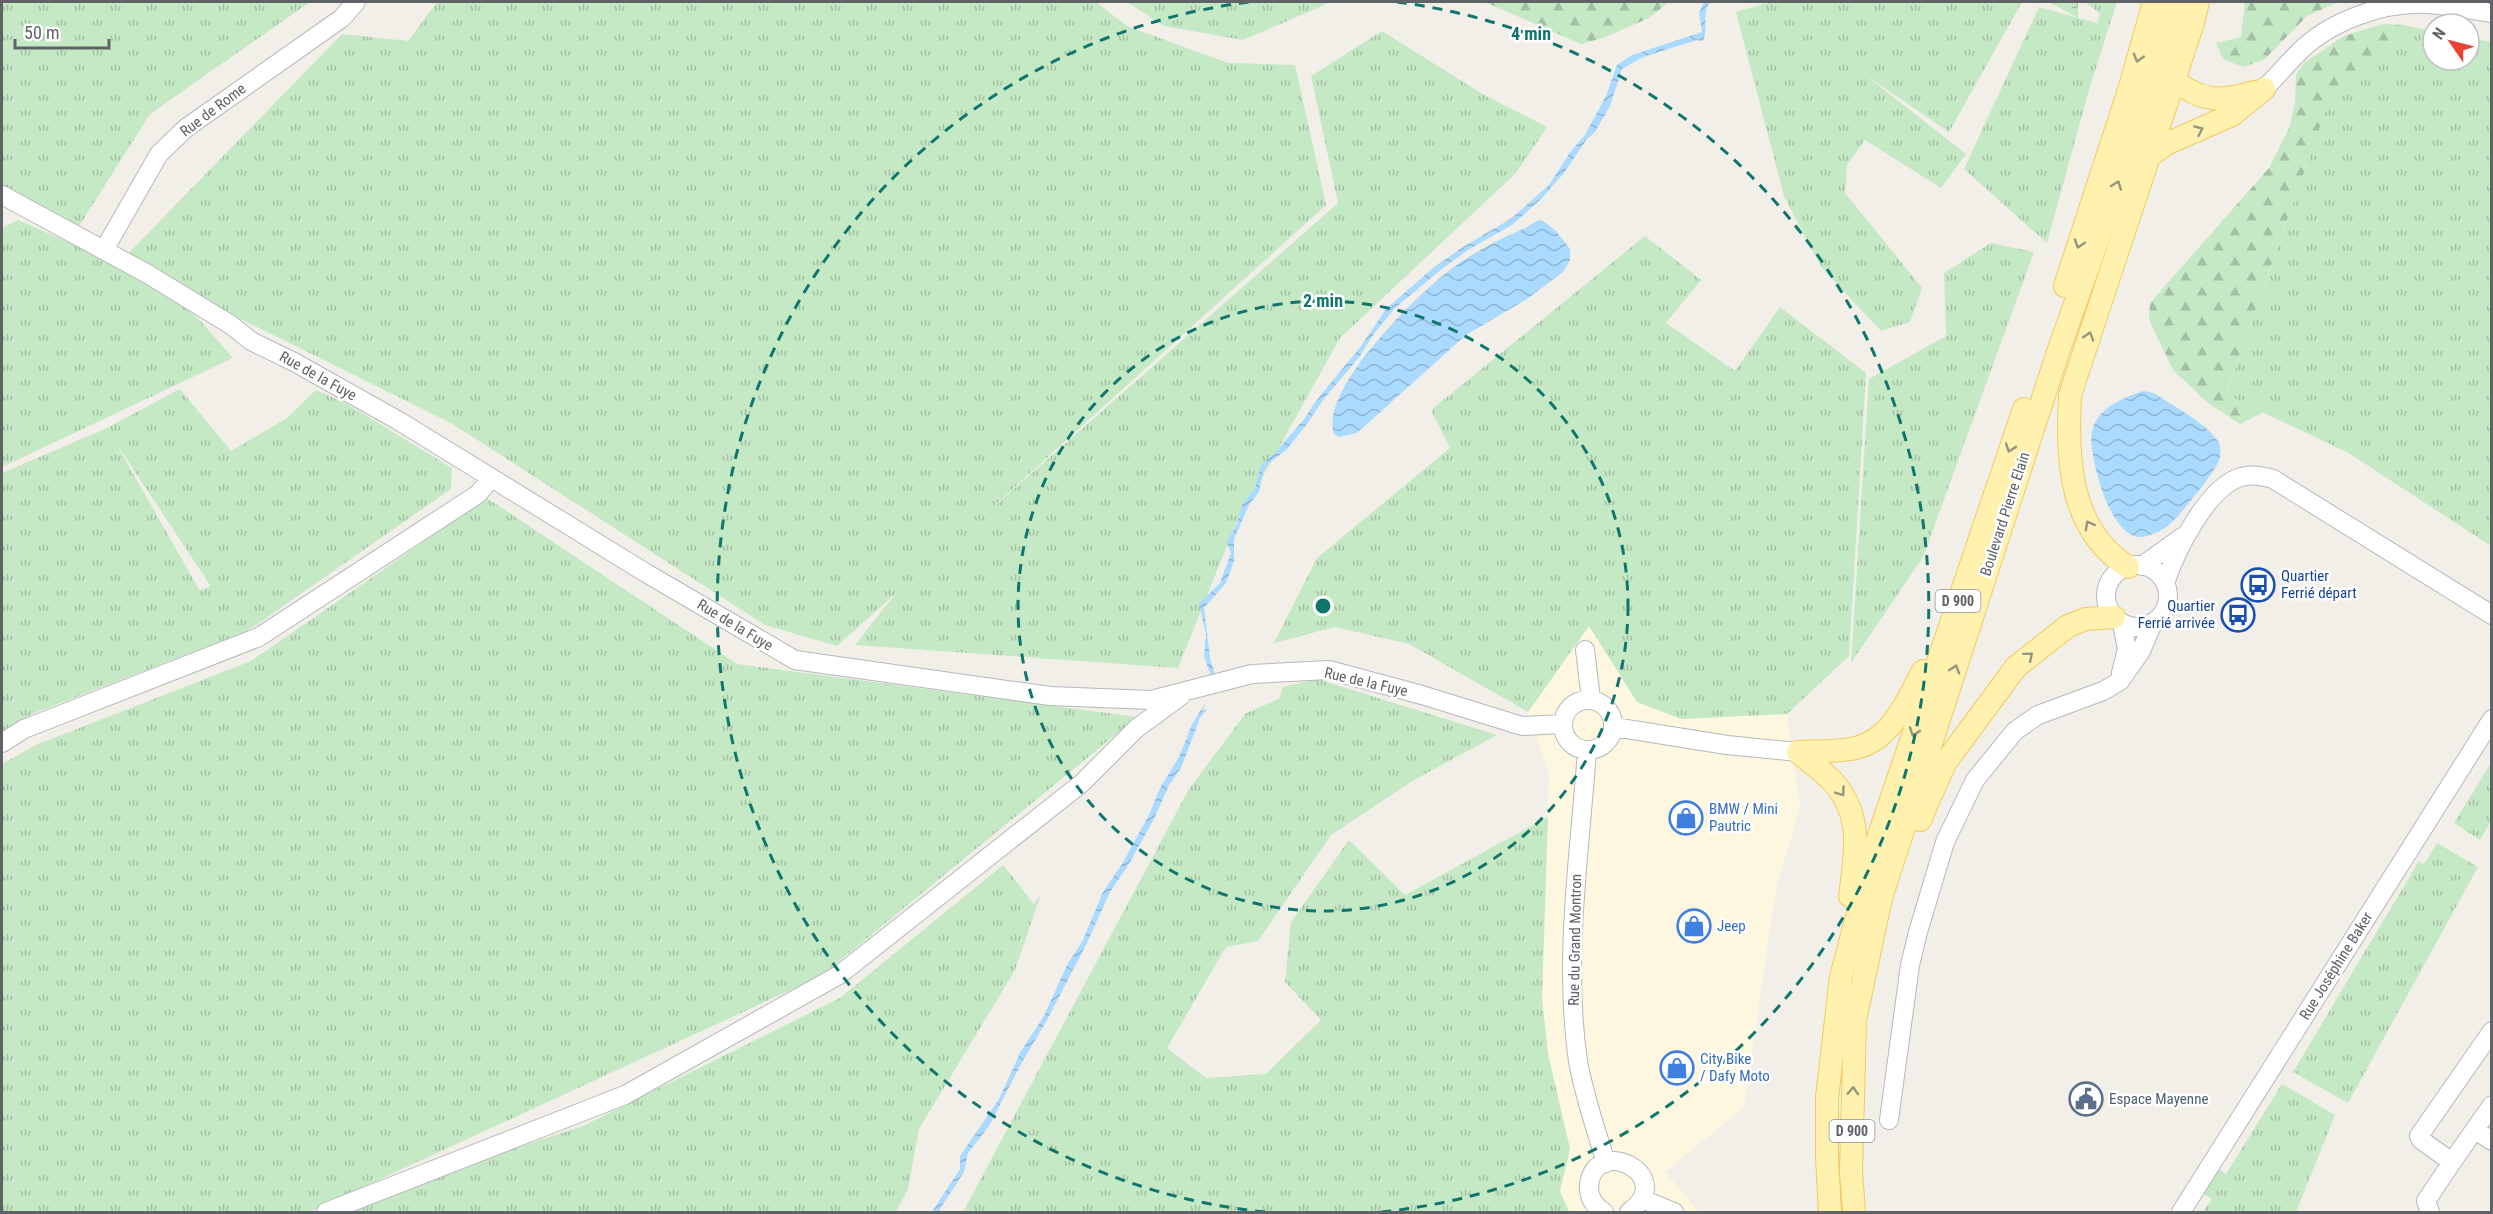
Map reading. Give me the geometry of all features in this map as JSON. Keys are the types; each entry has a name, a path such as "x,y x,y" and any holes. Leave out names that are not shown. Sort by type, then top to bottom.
{"main road":[{"name":"Boulevard Pierre Elain","path":"1830,1212 1827,1098 1841,977 1876,844 2096,194 2154,2"},
{"name":"Boulevard Pierre Elain","path":"1854,1212 1851,1172 1856,1020 1881,898 2058,352 2154,81 2176,2"},
{"path":"2135,566 2111,556 2084,517 2077,496 2068,438 2070,395 2198,2"},
{"path":"2174,80 2189,92 2209,99 2231,99 2264,89"},
{"path":"2148,157 2166,144 2232,115 2264,89"},
{"path":"1798,752 1851,749 1880,737 1901,712 1954,614"},
{"path":"1854,1049 1900,881 1921,817 1945,763 2016,667 2068,626 2086,619 2118,620"},
{"path":"1798,752 1834,782 1854,818 1856,849 1841,977"}],"street":[{"name":"Rue de Rome","path":"104,250 159,154 186,128 342,18 356,2"},
{"path":"2264,89 2300,50 2327,30 2361,15 2392,6 2426,4 2492,13"},
{"name":"Rue de la Fuye","path":"2,195 104,250 231,325 251,341 294,362 399,421 795,660 1050,696 1150,700 1252,674 1329,670 1422,695 1522,726 1562,724"},
{"path":"2165,583 2173,559 2186,534 2215,495 2229,482 2257,475 2273,480 2492,615"},
{"path":"2,743 24,729 259,637 478,494 491,478"},
{"path":"2120,681 2127,650 2118,620 2106,601 2109,584 2120,570 2135,566 2186,534"},
{"path":"1889,1120 1910,965 1945,842 1975,780 2015,731 2038,715 2103,692 2120,681 2141,651 2153,623 2165,610 2168,592 2160,575 2135,566"},
{"path":"2118,620 2138,628 2153,623"},
{"path":"1585,650 1591,699"},
{"path":"326,1212 625,1095 839,975 1082,783 1137,728 1190,690"},
{"path":"1591,699 1605,706 1613,719 1614,728 1612,735 1602,747 1579,749 1567,739 1562,724 1564,716 1574,703 1591,699"},
{"name":"Rue Joséphine Baker","path":"2181,1212 2492,719"},
{"path":"1614,728 1798,752"},
{"name":"Rue du Grand Montron","path":"1587,750 1578,857 1572,994 1578,1061 1586,1101 1606,1162"},
{"path":"2452,1162 2419,1136 2492,1031"},
{"path":"2430,1212 2426,1201 2492,1106"},
{"path":"2475,1130 2492,1141"},
{"path":"1604,1212 1597,1208 1589,1192 1593,1174 1606,1162 1621,1161 1636,1168 1644,1182 1642,1199 1629,1212"},
{"path":"1642,1199 1674,1212"}],"shaded area":[{"path":"1589,625 1637,702 1681,719 1787,714 1800,807 1776,889 1744,1107 1665,1172 1699,1212 1569,1212 1560,1192 1570,1149 1548,1054 1542,998 1549,774 1528,712"}],"green space":[{"path":"2,2 310,2 150,114 74,234 2,188"},
{"path":"437,2 1096,2 1127,26 1228,63 1295,65 1326,205 965,532 1338,203 1311,76 1382,31 1484,95 1547,127 1516,173 1340,338 1234,528 1178,668 855,645 896,593 837,646 765,625 451,423 122,260 342,34 408,41"},
{"path":"1127,2 1328,2 1243,40 1164,26"},
{"path":"1485,2 1669,2 1649,18 1603,38 1581,44"},
{"path":"1771,2 2022,2 1949,132 1864,74 1966,154 1941,188 1865,140 1847,165 1845,193 1922,288 1910,322 1881,331 1821,267 1784,196 1736,12"},
{"path":"2049,2 2078,2 2078,18"},
{"path":"2086,2 2117,2 2090,86 2047,243 1964,169 2039,7 2097,23 2100,14"},
{"path":"2245,2 2338,2 2307,16 2265,59 2243,67 2223,59 2216,43 2241,37"},
{"path":"2382,24 2402,25 2399,33 2332,92 2226,394 2264,412 2240,424 2208,403 2173,370 2149,320 2150,303 2269,168 2290,126 2295,102 2296,75 2304,63 2344,36"},
{"path":"2402,25 2421,29 2421,72 2481,72 2481,40 2491,42 2491,546 2347,452 2226,395 2332,92 2399,33"},
{"path":"18,220 171,288 233,358 2,467 2,228"},
{"path":"1645,236 1701,280 1666,323 1735,371 1780,307 1866,373 1849,656 1787,714 1681,719 1637,702 1589,626 1528,712 1409,644 1335,627 1274,643 1317,558 1450,448 1431,410"},
{"path":"1991,243 2034,252 1923,557 1851,663 1869,379 1946,336 1944,273"},
{"path":"180,389 231,451 287,418 316,390 347,404 452,468 451,489 246,632 34,713 2,733 2,473 107,428","holes":["114,440 210,585 200,591"]},
{"path":"487,498 737,664 1137,717 821,976 309,1212 2,1212 2,764 36,745 251,661"},
{"path":"1317,679 1497,735 1414,780 1331,835 1258,941 1226,947 1167,1048 1206,1078 1266,1074 1321,1020 1285,982 1291,922 1349,840 1405,895 1548,817 1542,998 1548,1054 1570,1149 1560,1191 1569,1212 963,1212 1189,789 1246,713 1279,699 1283,687"},
{"path":"2491,763 2491,821 2480,840 2454,823"},
{"path":"2437,843 2478,867 2348,1103 2293,1072 2419,861 2424,864"},
{"path":"1003,865 1034,904 1041,894 1015,970 919,1129 908,1189 896,1212 353,1212 348,1203 583,1126 840,998"},
{"path":"2282,1084 2335,1115 2296,1212 2203,1212 2212,1199 2200,1192 2216,1167 2226,1174"}],"water":[{"path":"1704,2 1710,2 1706,11 1703,41 1697,40 1643,57 1622,69 1610,106 1595,132 1587,139 1564,173 1542,198 1512,225 1471,248 1395,308 1287,449 1267,465 1259,492 1249,505 1234,539 1234,561 1226,583 1204,608 1210,658 1215,675 1211,676 1204,656 1206,634 1199,604 1220,583 1231,553 1227,544 1228,539 1237,524 1242,505 1255,488 1261,465 1273,455 1305,418 1361,346 1386,309 1433,268 1512,218 1549,185 1571,151 1585,135 1606,96 1617,65 1632,55 1702,32 1699,13"},
{"path":"1542,220 1556,231 1570,249 1570,260 1563,272 1527,299 1466,335 1357,433 1339,437 1334,434 1333,416 1341,394 1354,371 1372,347 1413,303 1431,285 1473,254"},
{"path":"2143,391 2154,393 2199,422 2219,443 2220,457 2213,472 2177,516 2165,528 2143,537 2132,535 2122,528 2114,517 2101,488 2091,437 2093,427 2104,411 2122,399"},
{"path":"1206,702 1202,711 1207,709 1200,718 1181,768 1169,785 1155,817 1129,864 1110,892 1087,943 1047,1020 989,1126 968,1153 964,1172 938,1212 932,1212 960,1169 960,1156 999,1099 1021,1051 1044,1016 1068,963 1082,942 1103,892 1122,864 1149,815 1160,788 1179,757 1192,724"}],"place":[{"name":"Quartier Ferrié départ","path":"2258,585"},
{"name":"Quartier Ferrié arrivée","path":"2238,615"},
{"name":"BMW / Mini Pautric","path":"1686,818"},
{"name":"Jeep","path":"1694,926"},
{"name":"City Bike / Dafy Moto","path":"1677,1068"},
{"name":"Espace Mayenne","path":"2086,1099"}]}
